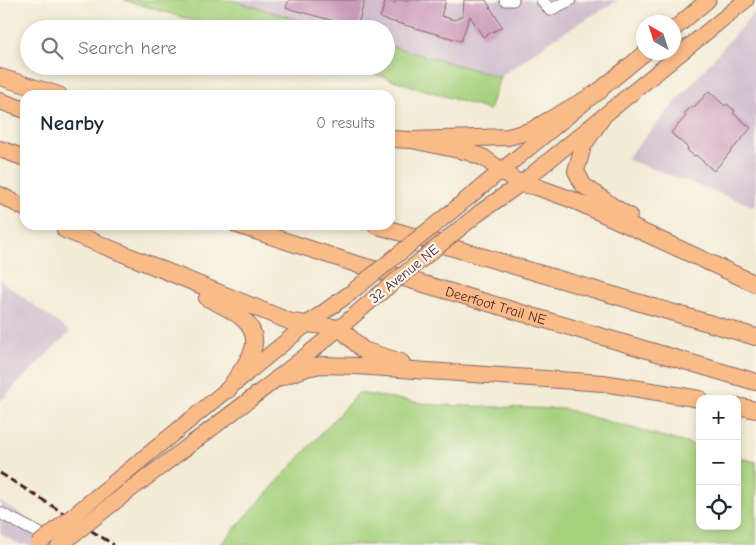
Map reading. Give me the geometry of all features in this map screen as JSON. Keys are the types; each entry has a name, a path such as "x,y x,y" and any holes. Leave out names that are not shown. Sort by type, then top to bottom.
{"highway":[{"path":"0,77 43,90"},
{"path":"395,139 508,137 530,131 600,91"},
{"path":"0,101 20,108"},
{"path":"602,118 583,146 578,160 576,171 583,185 614,208 718,266"},
{"path":"412,140 468,152 484,158 520,184 573,200 756,284"},
{"path":"0,149 20,156"},
{"path":"0,195 20,205"},
{"path":"67,230 233,311 244,320 251,328 254,338 253,349 228,390"},
{"path":"68,230 291,322 340,328 363,350 433,370"},
{"name":"Deerfoot Trail NE","path":"252,230 366,267 756,382"},
{"path":"392,230 756,337"},
{"path":"278,378 321,365 433,370 603,383 696,398"},
{"path":"741,407 756,410"}],"main road":[{"path":"681,23 708,0"},
{"name":"32 Avenue NE","path":"61,545 278,378 373,299 479,214 520,184 746,0"},
{"name":"32 Avenue NE","path":"37,545 307,324 349,294 637,60"}],"lane":[{"path":"506,0 513,0"},
{"path":"542,0 550,10 570,0"},
{"path":"0,513 61,545"}],"shaded area":[{"path":"231,0 618,0 553,39 500,77 395,48 395,20 299,20"},
{"path":"756,10 756,207 626,159"},
{"path":"0,280 70,332 0,401"},
{"path":"0,501 70,545 20,545 0,533"}],"green space":[{"path":"124,0 231,0 299,20 192,20"},
{"path":"395,48 500,77 489,110 377,75 395,75"},
{"path":"358,393 436,405 564,409 696,446 696,530 741,530 741,458 756,462 756,545 220,545"}],"building":[{"path":"289,0 365,0 359,20 331,20 286,8"},
{"path":"386,0 395,3 396,0 446,0 441,16 455,20 463,15 464,0 486,0 502,27 483,37 470,16 461,41 395,22 395,20 380,18"},
{"path":"709,91 725,106 727,104 735,111 733,113 751,128 714,171 696,155 694,156 687,150 688,148 671,133 686,116 684,114 691,107 693,108"}],"railway":[{"path":"0,473 114,545"}]}
